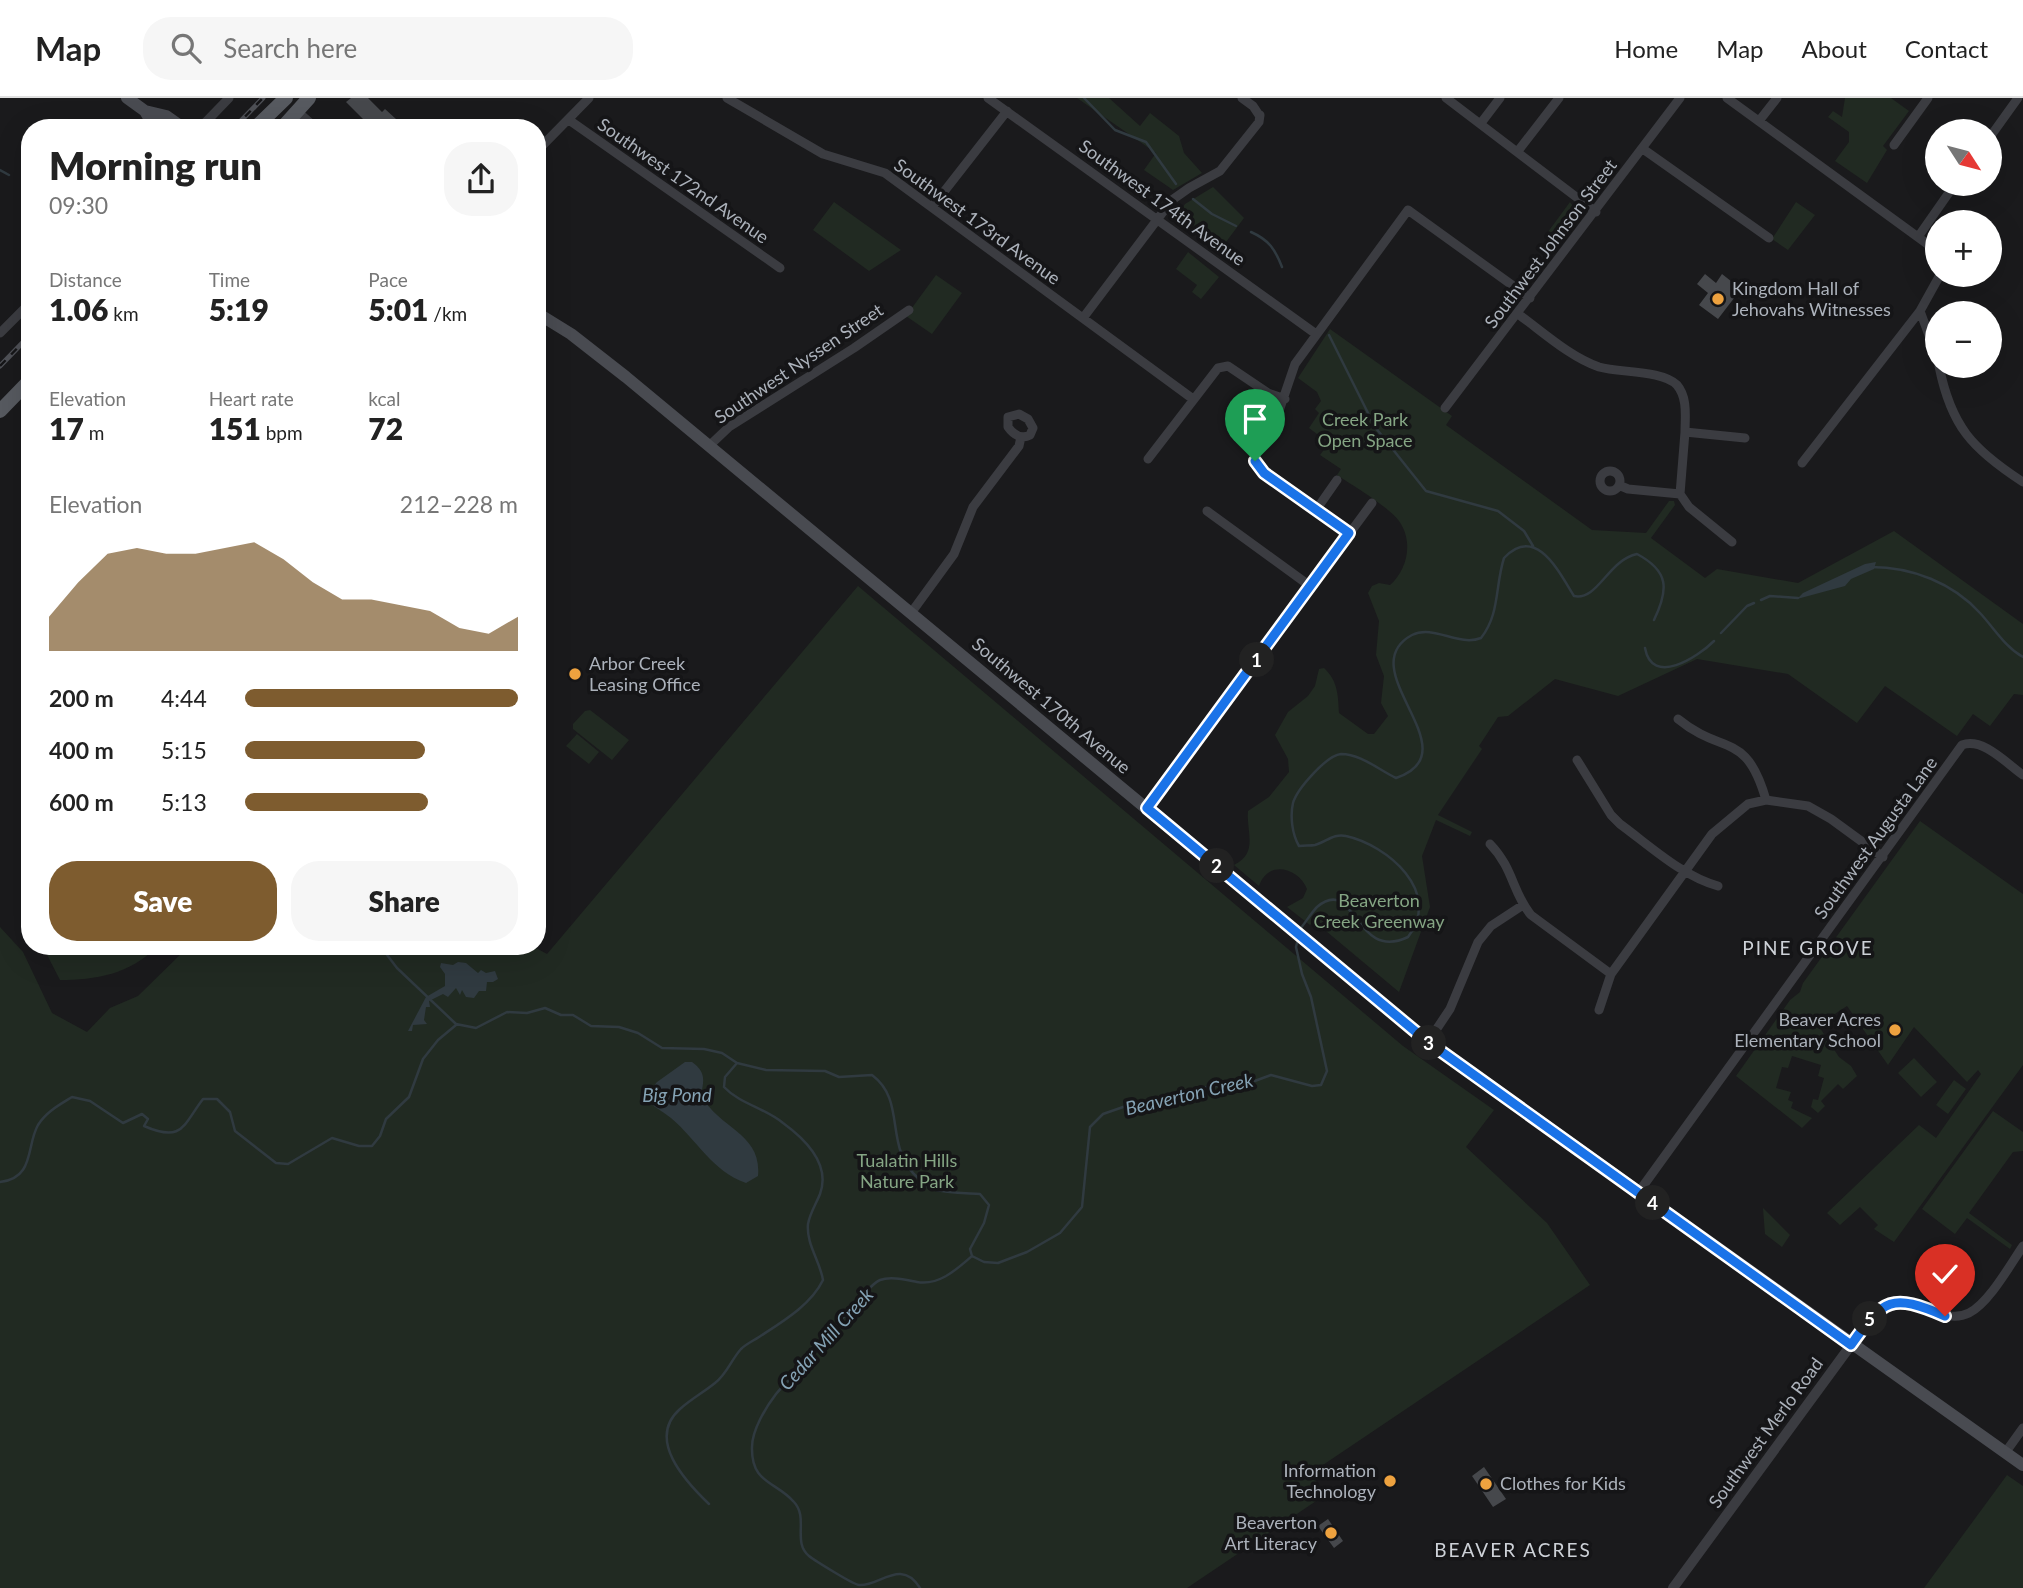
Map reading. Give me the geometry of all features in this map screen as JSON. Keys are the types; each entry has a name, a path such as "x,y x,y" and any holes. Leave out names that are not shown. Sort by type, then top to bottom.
{"main road":[{"path":"127,98 145,111 170,119"},
{"path":"264,119 286,98"},
{"path":"290,119 309,98"},
{"path":"145,111 150,119"},
{"name":"Southwest 170th Avenue","path":"546,319 590,348 1428,1042 2023,1465"},
{"path":"0,411 21,389"}],"street":[{"path":"209,119 229,98"},
{"path":"546,142 589,98"},
{"name":"Southwest 173rd Avenue","path":"727,98 823,155 885,173 1194,399"},
{"name":"Southwest 174th Avenue","path":"988,98 1316,334"},
{"path":"1083,318 1172,200 1220,171 1259,122 1260,115 1242,98"},
{"path":"1446,98 1596,212"},
{"path":"1481,123 1500,98"},
{"path":"1518,151 1559,98"},
{"name":"Southwest Johnson Street","path":"1445,408 1681,98"},
{"path":"1727,98 1925,242"},
{"path":"1759,121 1777,98"},
{"path":"1894,145 1928,98"},
{"path":"2002,120 2018,98"},
{"path":"297,111 306,119"},
{"path":"932,207 1006,111"},
{"name":"Southwest 172nd Avenue","path":"569,120 780,268"},
{"path":"1643,149 1769,238"},
{"path":"1918,237 1947,196"},
{"path":"1349,533 1264,473 1255,461 1255,448 1285,399 1295,364 1408,210 1530,298"},
{"path":"1802,463 1920,311 1933,287"},
{"name":"Southwest Nyssen Street","path":"709,446 729,427 909,310"},
{"path":"1920,311 1925,325"},
{"path":"0,334 21,312"},
{"path":"1518,314 1585,361 1601,367 1665,377 1677,386 1685,400 1680,494 1689,507 1732,542"},
{"path":"1148,459 1214,372 1224,366 1232,368 1268,393 1285,399"},
{"path":"1942,378 1946,399 1960,426 1994,463 2023,482"},
{"path":"1685,432 1745,438"},
{"path":"911,613 954,554 973,507 1019,446 1021,437"},
{"path":"1315,510 1337,480"},
{"path":"1621,486 1680,494"},
{"path":"1147,808 1371,503"},
{"path":"1207,511 1310,586"},
{"path":"1678,719 1692,731 1733,747 1748,757 1758,774 1766,800"},
{"name":"Southwest Augusta Lane","path":"1638,1193 1962,745 1970,743 1984,746 2023,775"},
{"path":"1577,760 1611,816 1686,871 1703,882 1718,886"},
{"path":"1599,1010 1611,974 1712,834 1748,804 1766,800 1808,806 1830,818 1882,857"},
{"path":"1490,844 1505,859 1523,905 1547,928 1611,974"},
{"path":"1428,1042 1450,1009 1478,942 1491,926 1523,905"},
{"name":"Southwest Merlo Road","path":"1673,1588 1878,1310 1895,1302 1914,1303 1945,1316 1968,1314 1983,1302 2023,1246"},
{"path":"2005,1452 2023,1428"}],"green space":[{"path":"1077,98 1109,98 1140,126 1150,113 1179,136 1184,153 1202,173 1173,190 1144,170 1156,153"},
{"path":"1845,98 1891,98 1909,111 1883,146 1887,150 1867,183 1835,161 1849,142 1849,132 1828,117 1833,111 1842,117"},
{"path":"1213,187 1244,218 1220,250 1177,217 1185,204"},
{"path":"834,202 901,250 869,271 813,230"},
{"path":"1570,202 1577,212 1554,243 1545,236"},
{"path":"1796,202 1815,215 1788,250 1772,239"},
{"path":"1188,252 1219,277 1201,299 1192,292 1197,285 1176,269"},
{"path":"936,275 962,293 932,334 906,316"},
{"path":"1330,329 1452,416 1446,425 1592,530 1646,533 1669,501 1674,501 1675,505 1651,538 1705,578 1717,569 1798,583 1894,531 2023,624 2023,695 2014,694 1990,726 1973,714 1957,736 1885,686 1857,723 1788,674 1697,659 1618,696 1555,679 1508,716 1498,717 1479,746 1482,749 1438,815 1472,832 1470,836 1436,820 1422,856 1430,907 1399,992 1314,921 1310,925 1287,907 1303,898 1307,889 1297,876 1291,872 1276,870 1269,872 1259,886 1234,865 1242,860 1249,848 1248,811 1269,797 1289,772 1288,759 1275,735 1288,712 1308,696 1315,686 1319,669 1324,668 1335,683 1339,713 1368,734 1374,734 1388,716 1381,703 1384,676 1376,655 1379,621 1368,593 1372,586 1379,583 1390,585 1401,572 1406,555 1406,538 1404,529 1394,515 1337,475 1341,469 1320,455 1329,443 1309,428 1319,413 1315,409 1321,401 1317,392 1298,378"},
{"name":"Tualatin Hills Nature Park","path":"858,586 1403,1046 1494,1110 1466,1147 1547,1223 1590,1285 1311,1473 1325,1495 1187,1588 0,1588 0,927 21,950 21,955 24,955 52,1013 87,1032 110,1008 138,996 180,955 547,954"},
{"path":"590,710 629,740 612,760 573,729 573,724 585,711"},
{"path":"577,734 599,752 589,764 566,746"},
{"path":"1920,821 2023,894 2023,1065 1894,1242 1874,1229 1878,1225 1860,1207 1840,1225 1827,1213 1919,1125 1936,1138 1981,1074 1978,1070 1967,1082 1914,1027 1888,1065 1847,1006 1818,1025 1839,1057 1851,1066 1857,1076 1843,1089 1838,1084 1821,1101 1825,1106 1818,1113 1811,1107 1813,1099 1818,1100 1824,1078 1818,1076 1821,1065 1792,1056 1788,1068 1782,1067 1776,1088 1791,1092 1788,1100 1793,1102 1791,1108 1812,1118 1802,1128 1736,1076 1790,1000 1800,992 1803,983"},
{"path":"47,955 147,955 135,964 112,974 60,980"},
{"path":"1914,1058 1937,1082 1921,1097 1898,1073"},
{"path":"1954,1080 1966,1089 1948,1114 1936,1105"},
{"path":"1993,1111 2023,1132 2023,1151 2013,1152 1969,1213 2012,1245 2010,1249 1967,1218 1955,1234 1922,1209"},
{"path":"1763,1208 1790,1235 1782,1247 1765,1234"},
{"path":"2007,1475 2023,1486 2023,1588 1924,1588"}],"water":[{"path":"1876,562 1874,569 1851,579 1845,586 1797,599 1803,593 1865,564"},
{"path":"458,962 466,963 478,973 481,970 486,973 495,971 498,979 487,982 486,991 479,991 474,998 466,997 462,990 460,995 456,988 448,997 443,994 429,1001 430,1007 426,1007 424,1020 427,1024 413,1025 412,1031 408,1031 426,997 445,986 441,963 453,965"},
{"name":"Big Pond","path":"685,1062 692,1062 702,1073 701,1095 709,1107 738,1132 753,1150 758,1176 746,1183 734,1178 714,1163 671,1118 643,1099 657,1082"}],"building":[{"path":"351,98 368,98 382,112 385,109 396,119 363,119 346,102"},
{"name":"Kingdom Hall of Jehovahs Witnesses","path":"1705,274 1716,283 1722,274 1741,289 1718,319 1699,305 1708,293 1697,284"},
{"name":"Clothes for Kids","path":"1484,1467 1506,1499 1493,1507 1472,1476"},
{"name":"Beaverton Art Literacy","path":"1328,1519 1343,1541 1334,1548 1318,1526"}],"waterway":[{"path":"1084,98 1115,130 1146,142 1176,184"},
{"path":"0,170 9,175"},
{"path":"1193,199 1212,214 1236,226"},
{"path":"1251,232 1271,246 1282,267"},
{"path":"1329,335 1375,427 1426,491 1498,511 1524,531 1533,546"},
{"name":"Beaverton Creek","path":"1300,929 1317,907 1330,900 1340,901 1376,939 1390,942 1408,937 1417,920 1419,904 1415,888 1406,873 1393,860 1362,841 1342,835 1315,845 1299,846 1292,819 1293,803 1300,790 1321,766 1335,756 1341,754 1356,757 1396,778 1416,766 1423,749 1419,730 1394,668 1396,650 1412,635 1429,632 1464,640 1481,638 1494,610 1504,558 1516,549 1526,546 1536,549 1554,564 1574,596 1590,592 1627,558 1637,554 1648,560 1660,574 1664,590 1654,620"},
{"name":"Beaverton Creek","path":"1871,567 1902,570 1944,585 1969,602 2005,643 2023,657"},
{"name":"Beaverton Creek","path":"1761,600 1770,596 1798,598"},
{"name":"Beaverton Creek","path":"1721,633 1747,606 1754,603"},
{"name":"Beaverton Creek","path":"1645,648 1649,660 1656,666 1666,667 1687,661 1714,641"},
{"name":"Beaverton Creek","path":"972,1256 984,1262 998,1263 1027,1252 1060,1233 1082,1207 1090,1127 1103,1114 1207,1087 1252,1082 1271,1075 1312,1086 1321,1085 1327,1071 1311,997 1296,947 1298,939"},
{"path":"387,955 397,968 456,1024"},
{"name":"Beaverton Creek","path":"456,1024 476,1028 507,1012 527,1013 545,1008 561,1015 573,1015 591,1026 619,1027 638,1033 662,1048 704,1049 722,1053 737,1063 766,1070 825,1071 839,1077 872,1075 883,1086 889,1098 901,1153 919,1179 932,1189 980,1194 989,1205 984,1223 970,1249 972,1256"},
{"name":"Beaverton Creek","path":"0,1182 19,1174 28,1160 34,1133 41,1120 72,1097 90,1101 123,1123 142,1114 148,1119 144,1126 167,1133 181,1129 203,1099 217,1099 230,1112 235,1131 276,1163 288,1164 332,1138 359,1146 372,1146 380,1136 386,1119 409,1097 423,1059 438,1040 456,1025"},
{"path":"709,1504 680,1472 673,1459 668,1446 670,1421 684,1405 719,1379 743,1347 804,1305 823,1280 808,1231 809,1220 822,1183 819,1163 814,1153 791,1129 737,1098 724,1087 725,1077 737,1063"},
{"name":"Cedar Mill Creek","path":"920,1588 913,1579 898,1574 859,1585 809,1556 802,1544 798,1508 787,1495 760,1475 756,1468 752,1447 754,1433 776,1394 874,1284 889,1278 925,1283 933,1281 947,1275 972,1256"}],"railway":[{"path":"243,119 263,98"},
{"path":"0,366 21,344"}],"place":[{"name":"Kingdom Hall of Jehovahs Witnesses","path":"1718,299"},
{"name":"Arbor Creek Leasing Office","path":"575,674"},
{"name":"Beaver Acres Elementary School","path":"1895,1030"},
{"name":"Information Technology","path":"1390,1481"},
{"name":"Clothes for Kids","path":"1486,1484"},
{"name":"Beaverton Art Literacy","path":"1331,1533"}],"district":[{"name":"PINE GROVE","path":"1808,948"},
{"name":"BEAVER ACRES","path":"1513,1550"}],"route":[{"path":"1255,461 1264,473 1349,533 1147,808 1428,1042 1851,1345 1878,1310 1895,1302 1914,1303 1945,1316"}],"park label":[{"name":"Creek Park Open Space","path":"1365,430"},
{"name":"Beaverton Creek Greenway","path":"1379,911"}]}
